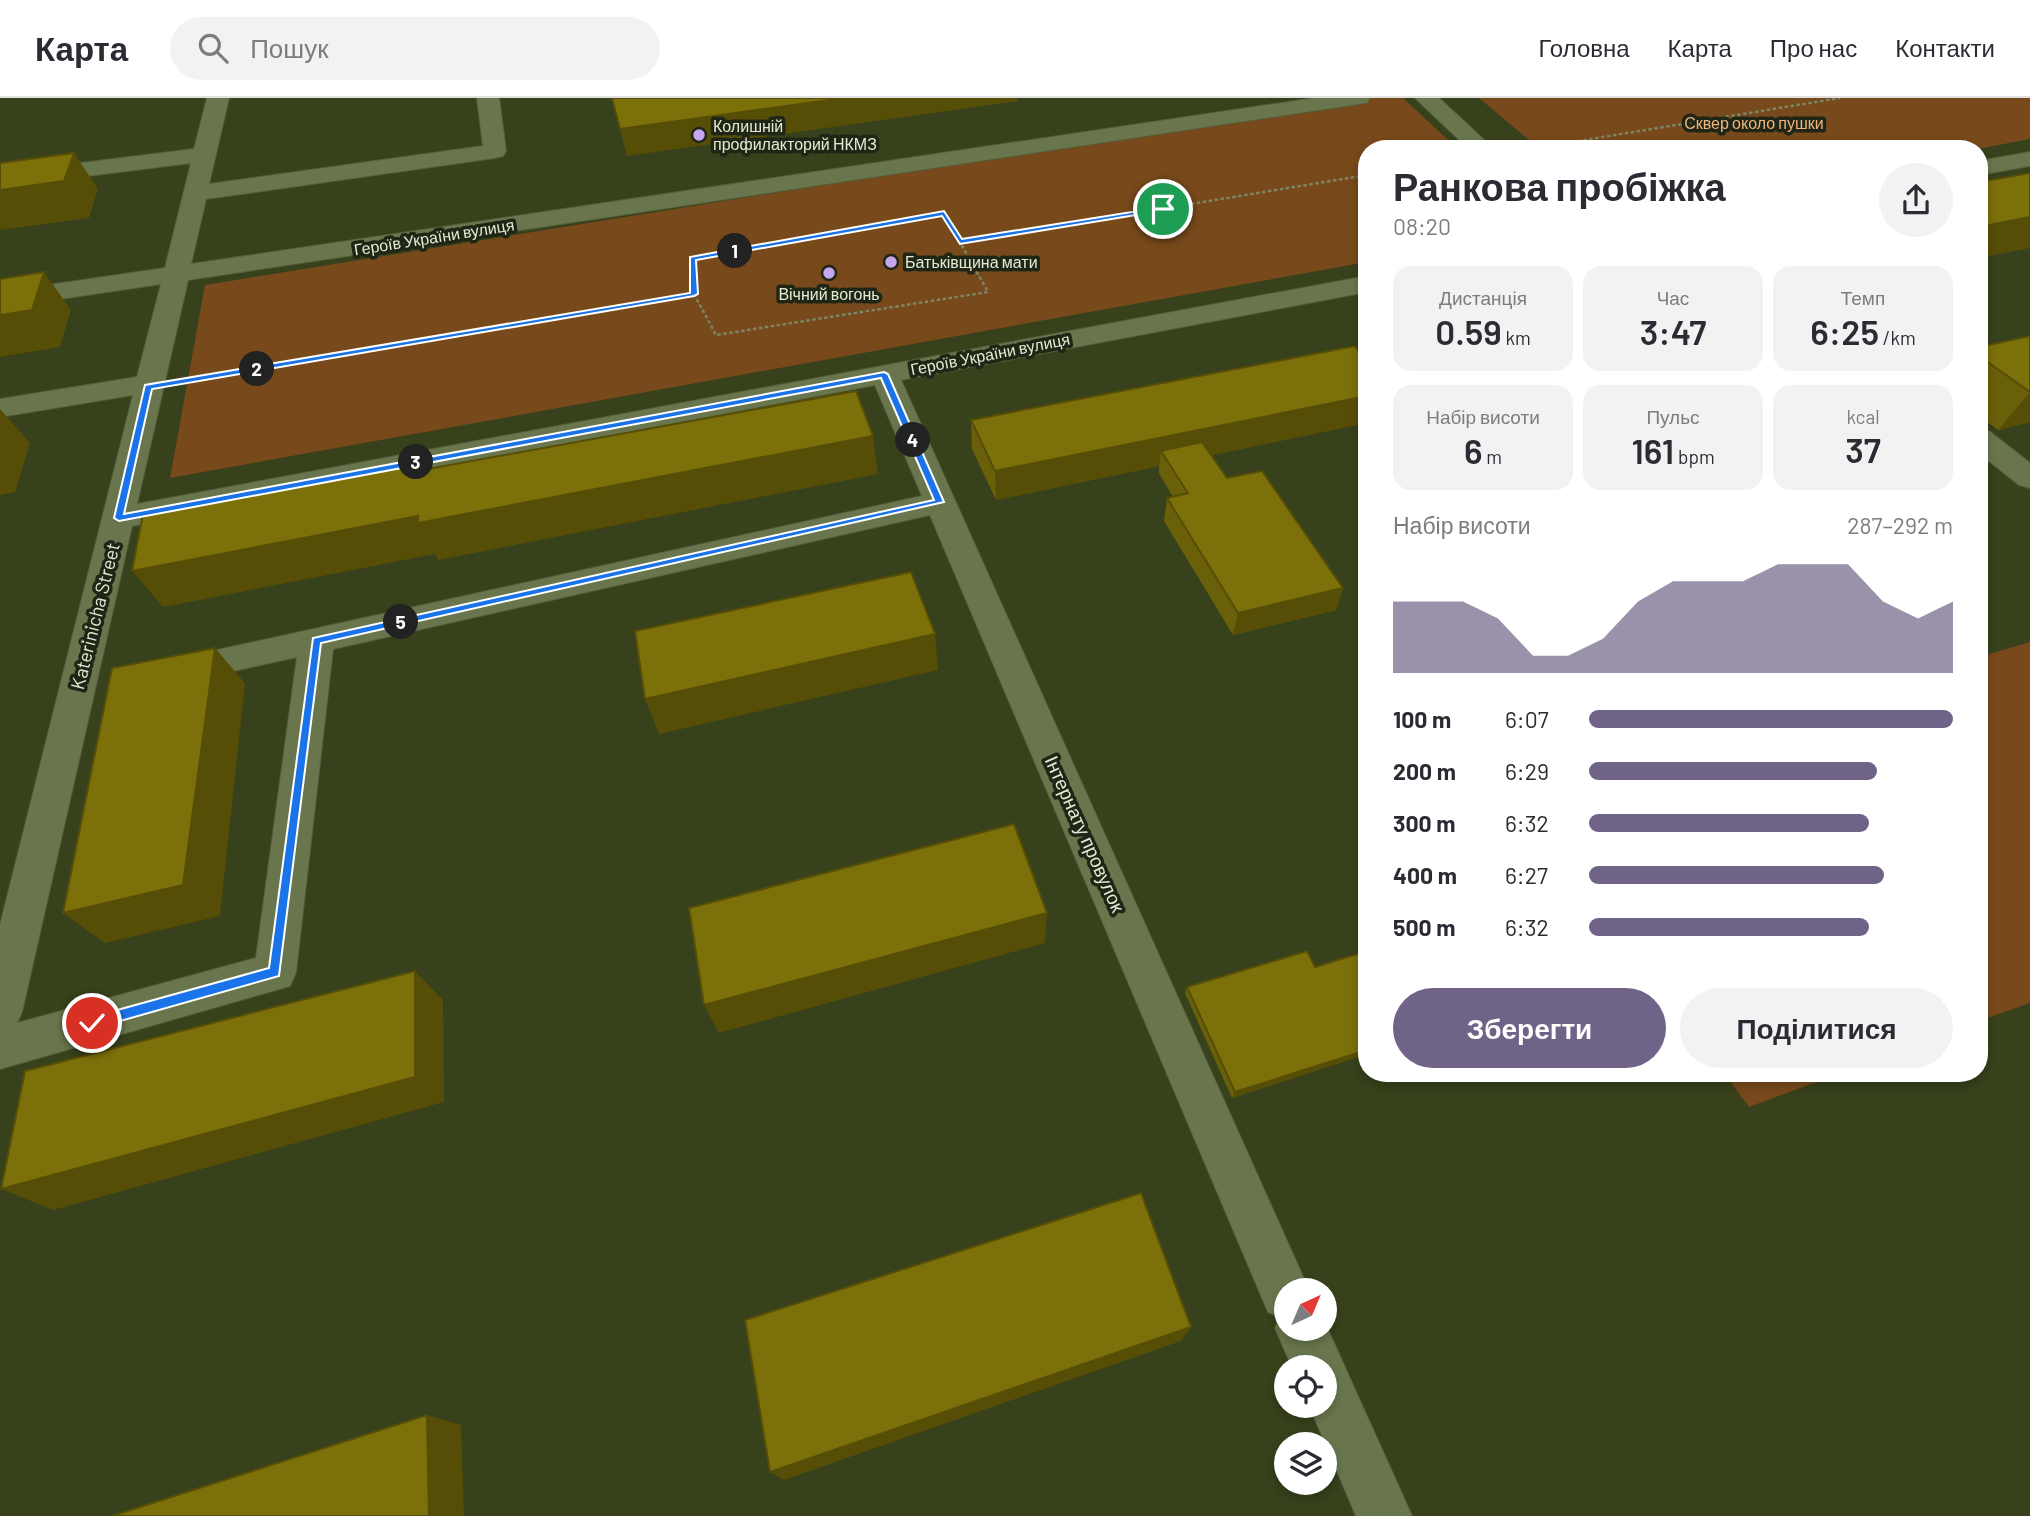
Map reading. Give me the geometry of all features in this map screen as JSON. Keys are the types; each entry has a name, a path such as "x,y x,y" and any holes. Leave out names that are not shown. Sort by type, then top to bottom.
{"street":[{"name":"Katerinicha Street","path":"0,1012 218,98"},
{"path":"195,193 495,151 488,98"},
{"name":"Героїв України вулиця","path":"0,300 1359,98"},
{"path":"1426,98 1473,140"},
{"path":"0,180 204,155"},
{"path":"1988,166 2030,159"},
{"name":"Героїв України вулиця","path":"119,518 1358,286"},
{"name":"Інтернату провулок","path":"884,374 1279,1278"},
{"path":"0,408 149,385"},
{"path":"1988,445 2030,478"},
{"path":"211,663 940,502"},
{"path":"0,1048 275,972 317,640"},
{"path":"1337,1408 1384,1516"}],"path":[{"path":"1585,140 1840,98"},
{"path":"960,242 1358,176"},
{"path":"944,214 988,292 716,335 694,294 692,259 944,214"},
{"path":"149,385 694,294"}],"green space":[{"path":"1361,98 1403,98 1448,140 1358,140 1358,264 170,478 205,285"},
{"name":"Сквер около пушки","path":"1479,98 2030,98 2030,139 1988,147 1988,140 1529,140"},
{"path":"2030,642 2030,1003 1988,1018 1988,654"},
{"path":"1731,1082 1817,1082 1749,1107"}],"building":[{"path":"612,98 844,98 620,129"},
{"path":"74,153 64,181 0,190 0,163"},
{"path":"2030,173 2030,217 1988,225 1988,180"},
{"path":"44,272 32,310 0,315 0,279"},
{"path":"2030,336 2030,392 1988,362 1988,345"},
{"path":"1355,346 1358,350 1358,398 995,471 971,420"},
{"path":"856,391 873,436 418,523 418,516 132,571 143,514 417,464 417,471"},
{"path":"1202,442 1227,478 1262,471 1343,588 1238,613 1167,498 1188,493 1161,451"},
{"path":"911,572 935,634 645,699 635,631"},
{"path":"215,648 183,885 63,913 112,668"},
{"path":"1014,824 1047,913 704,1005 689,908"},
{"path":"1307,951 1315,967 1358,954 1358,1053 1235,1092 1187,987"},
{"path":"415,971 415,1077 1,1189 25,1071"},
{"path":"1141,1193 1191,1327 770,1472 745,1320"},
{"path":"427,1415 429,1516 112,1516"}],"place":[{"name":"Колишній профилакторий НКМЗ","path":"699,135"},
{"name":"Батьківщина мати","path":"891,262"},
{"name":"Вічний вогонь","path":"829,273"}],"route":[{"path":"92,1023 275,972 317,640 940,502 884,374 119,518 148,387 694,294 692,259 944,214 960,242 1163,209"}]}
